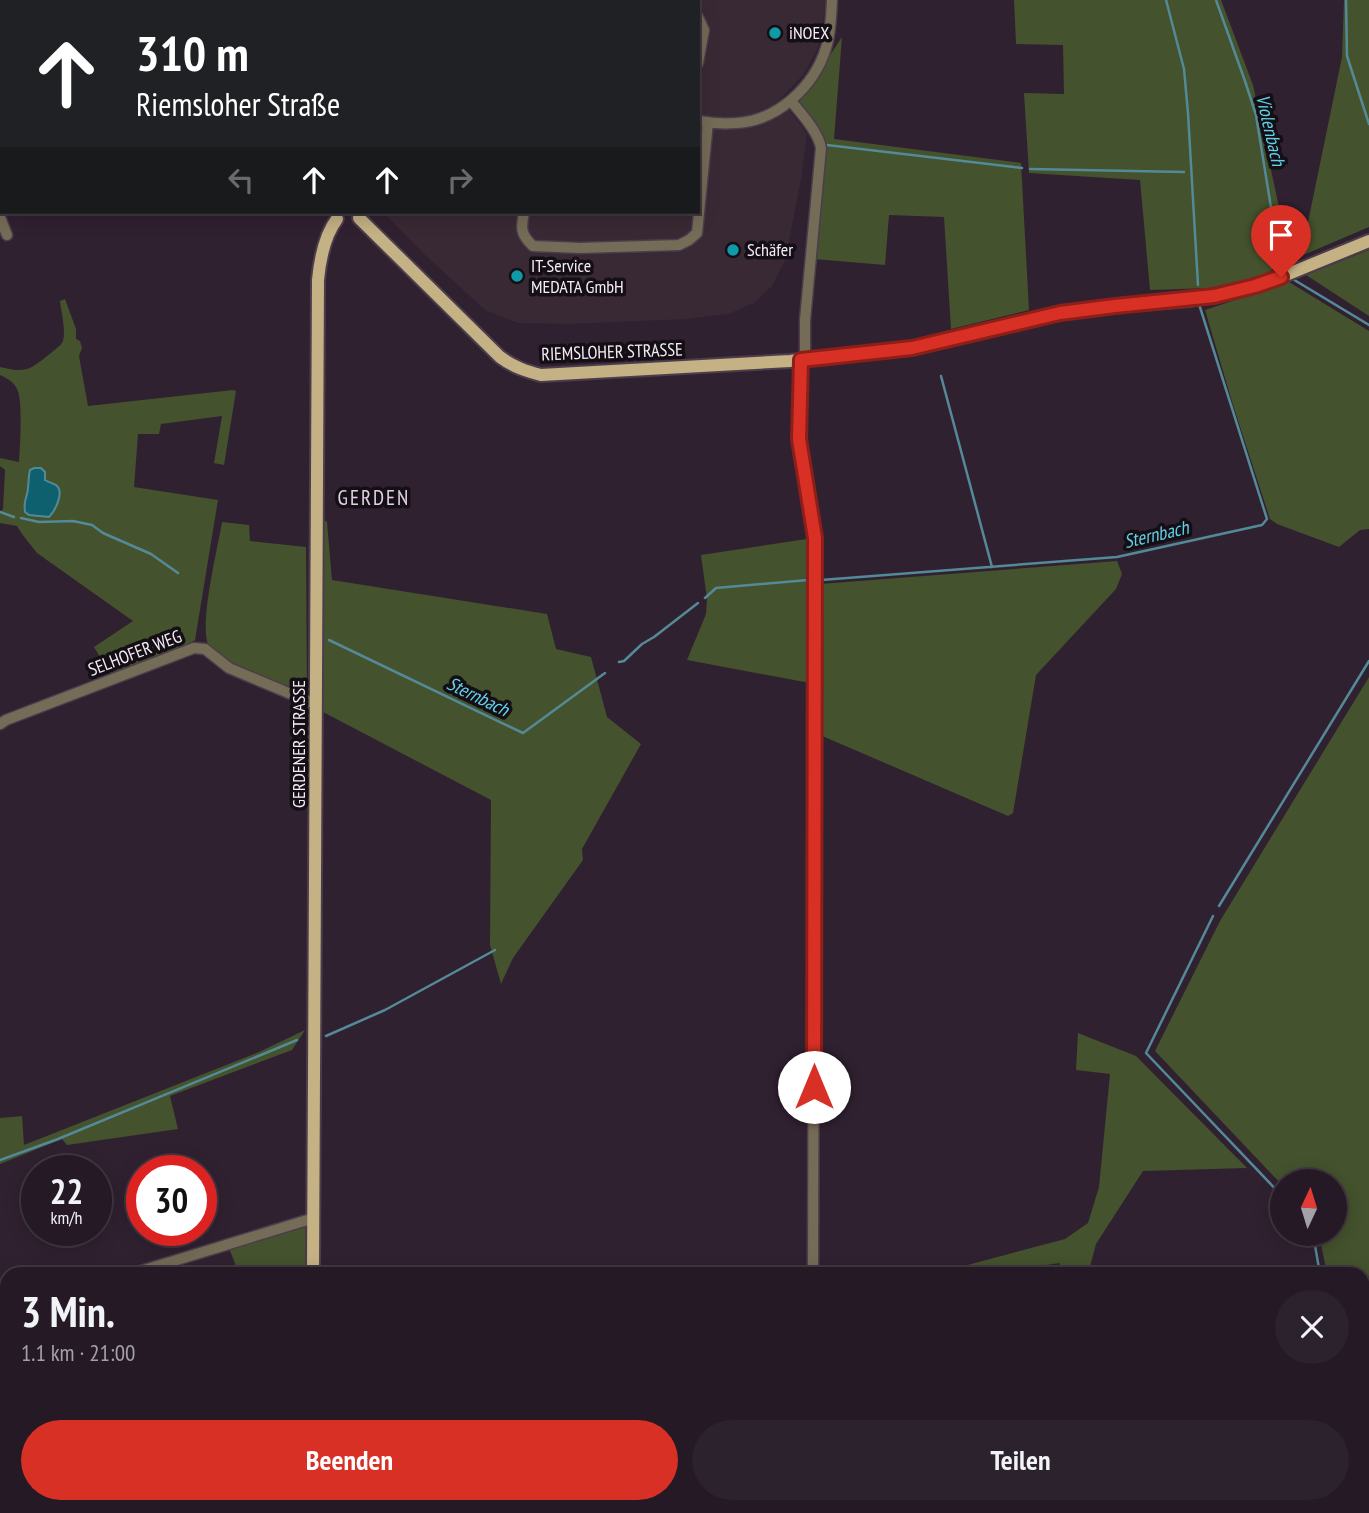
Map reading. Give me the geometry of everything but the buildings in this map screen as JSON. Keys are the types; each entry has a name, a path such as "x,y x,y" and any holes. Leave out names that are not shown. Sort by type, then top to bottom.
{"main road":[{"path":"335,215 341,221 350,222 360,215"},
{"name":"GERDENER STRASSE","path":"313,1267 318,280 323,250 335,215"},
{"name":"RIEMSLOHER STRASSE","path":"360,215 500,357 513,366 541,375 801,360 912,348 1079,310 1214,296 1281,277 1369,241"}],"street":[{"path":"700,178 703,122 751,121 773,112 796,97 816,73 827,45 832,0"},
{"path":"700,21 704,30 700,53"},
{"path":"791,101 820,142 821,148 805,320 805,352 801,360 799,439 815,538 813,1267"},
{"path":"524,214 523,234 533,246 580,248 679,245 697,233 698,214"},
{"path":"0,217 8,235"},
{"name":"SELHOFER WEG","path":"0,724 194,648 205,649 229,668 317,703"},
{"path":"154,1267 314,1218"}],"shaded area":[{"path":"700,0 826,0 817,50 803,75 781,98 807,134 785,261 772,286 754,303 728,314 686,319 569,324 518,323 485,310 385,214 700,214"}],"green space":[{"path":"1014,0 1221,0 1253,85 1287,245 1301,256 1276,265 1270,272 1254,278 1210,288 1150,290 1140,180 1029,173 1024,93 1064,94 1063,45 1016,44"},
{"path":"1344,0 1369,0 1369,227 1301,256 1342,57"},
{"path":"842,37 834,139 1021,163 1029,310 951,329 944,217 889,215 885,265 814,259 824,141 799,102"},
{"path":"1369,250 1369,316 1306,275"},
{"path":"1289,282 1369,331 1369,529 1360,530 1339,547 1270,519 1205,310"},
{"path":"65,299 76,329 76,339 80,341 82,348 79,356 88,406 236,391 224,465 214,463 222,416 161,424 159,434 138,434 134,487 218,500 195,640 111,675 94,647 133,621 37,553 17,526 0,523 5,470 0,466 0,458 19,462 21,424 19,394 10,380 0,375 0,367 28,369 61,344 64,331 60,301"},
{"path":"321,518 327,522 332,580 547,614 556,649 591,657 607,717 641,744 582,849 583,860 513,958 501,984 490,945 491,800 323,712"},
{"path":"222,522 249,525 250,541 306,547 307,691 300,693 250,674 225,661 209,646 206,636 207,605"},
{"path":"813,538 810,683 687,660 706,614 707,599 701,555"},
{"path":"1117,561 1122,574 1116,589 1036,675 1013,813 1008,816 820,735 820,584"},
{"path":"1369,677 1369,1267 1326,1267 1321,1246 1348,1246 1348,1169 1270,1169 1270,1172 1155,1051 1220,921"},
{"path":"305,1030 292,1050 170,1096 178,1129 67,1145 62,1139 0,1164 0,1118 22,1116 24,1145 259,1052"},
{"path":"1078,1033 1136,1056 1247,1168 1143,1171 1096,1244 1090,1267 1059,1267 1060,1263 1032,1267 960,1267 1065,1239 1088,1223 1099,1187 1110,1074 1076,1070"},
{"path":"305,1227 305,1267 236,1267 229,1248"}],"water":[{"path":"34,468 41,468 45,472 45,480 59,488 58,501 49,517 29,515 25,512 29,473"}],"waterway":[{"name":"Sternbach","path":"1166,0 1184,69 1198,285"},
{"name":"Violenbach","path":"1216,0 1256,115 1280,263 1284,270"},
{"path":"1346,0 1347,56 1369,124"},
{"path":"827,145 1022,168"},
{"path":"1030,169 1184,172"},
{"name":"Violenbach","path":"1291,278 1369,325"},
{"name":"Sternbach","path":"821,580 1117,557 1262,525 1267,519 1199,304"},
{"path":"941,376 992,567"},
{"path":"0,512 14,517"},
{"path":"21,518 39,522 73,521 92,525 103,533 151,554 178,573"},
{"name":"Sternbach","path":"705,598 716,588 808,580"},
{"name":"Sternbach","path":"619,662 624,661 642,644 698,603"},
{"name":"Sternbach","path":"329,640 523,733 605,673"},
{"path":"1219,906 1369,661"},
{"path":"1213,916 1146,1053 1270,1183"},
{"path":"326,1036 385,1010 495,950"},
{"path":"0,1160 58,1139 297,1040"},
{"path":"1315,1246 1319,1267"}],"place":[{"name":"iNOEX","path":"775,33"},
{"name":"Schäfer","path":"733,250"},
{"name":"IT-Service MEDATA GmbH","path":"517,276"}],"district":[{"name":"GERDEN","path":"374,498"}],"route":[{"path":"814,1087 815,538 799,439 801,360 912,348 1060,313 1191,300 1255,286 1281,277"}]}
